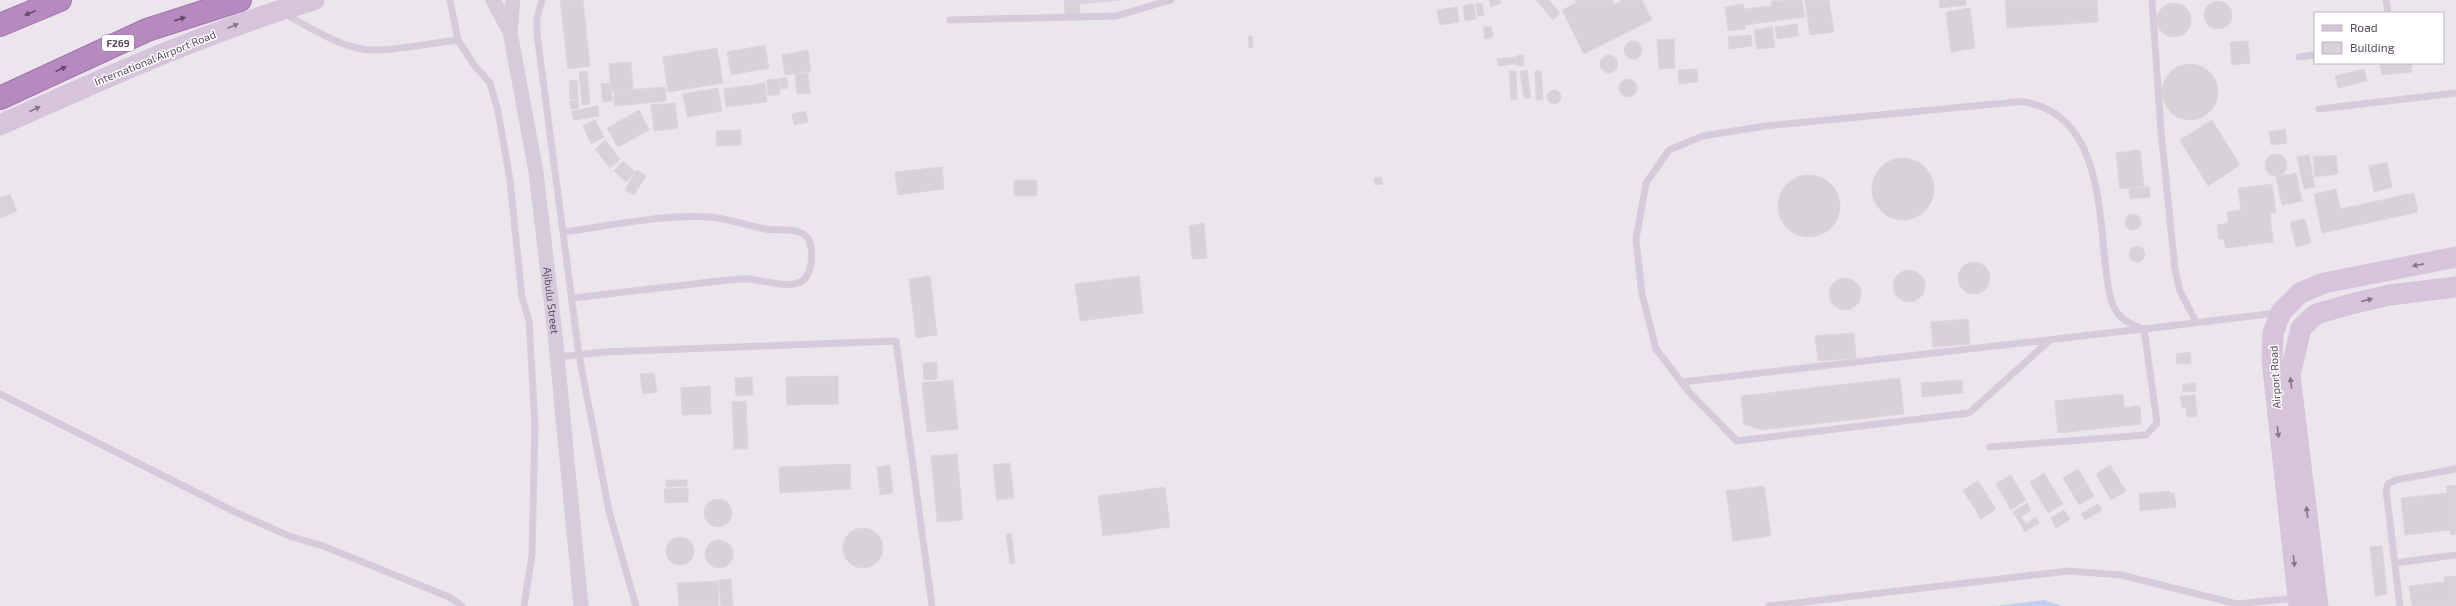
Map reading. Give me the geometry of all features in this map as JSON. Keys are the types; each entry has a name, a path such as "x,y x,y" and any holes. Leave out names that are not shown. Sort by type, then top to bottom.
{"highway":[{"path":"0,25 60,0"},
{"name":"F269","path":"0,98 147,30 240,0"}],"main road":[{"name":"International Airport Road","path":"0,125 116,72 255,18 314,0"},
{"name":"Airport Road","path":"2298,602 2272,360 2273,333 2281,312 2300,293 2324,284 2456,257"},
{"name":"Airport Road","path":"2318,606 2290,375 2301,328 2316,314 2352,304 2390,295 2456,287"}],"street":[{"name":"Ajibulu Street","path":"493,0 510,32 536,172 557,357 581,606"},
{"path":"510,32 513,0"}],"lane":[{"path":"450,0 458,40 474,65 490,83 498,111 510,180 522,297 529,321 535,424 532,555 524,606"},
{"path":"542,0 537,18 537,34 573,298 579,355 609,511 636,606"},
{"path":"950,20 1116,16 1171,0"},
{"path":"2152,0 2161,132 2175,269 2180,291 2196,322"},
{"path":"2386,0 2388,12"},
{"path":"279,10 325,36 356,47 378,50 458,40"},
{"path":"2299,57 2314,55"},
{"path":"2319,109 2456,93"},
{"path":"2049,341 1969,413 1737,441 1682,382 1656,349 1642,294 1636,240 1646,183 1669,150 1703,136 1765,126 2024,102 2048,109 2064,120 2078,137 2090,162 2096,183 2110,297 2119,314 2130,324 2144,329"},
{"path":"564,232 677,217 710,217 767,230 799,232 808,237 812,253 808,274 796,284 785,286 741,279 573,298"},
{"path":"1682,382 2049,341 2281,312"},
{"path":"1990,447 2146,435 2157,423 2144,329"},
{"path":"557,357 896,341 932,606"},
{"path":"0,394 235,512 289,536 323,546 449,597 462,606"},
{"path":"2400,606 2386,490 2388,484 2396,480 2456,469"},
{"path":"2395,563 2456,555"},
{"path":"1769,606 2069,572 2120,575 2237,604 2298,602"}],"shaded area":[{"path":"0,0 2456,0 2456,606 0,606"},
{"path":"2044,600 2063,606 1994,606"}],"building":[{"path":"560,0 583,0 590,66 568,69"},
{"path":"1064,0 1119,0 1079,4 1080,13 1065,14"},
{"path":"1489,0 1500,0 1501,3 1491,7"},
{"path":"1536,0 1549,0 1560,13 1553,20"},
{"path":"1576,0 1612,0 1614,5 1623,0 1642,0 1652,20 1584,54 1562,10 1576,3"},
{"path":"1802,0 1805,17 1745,25 1745,29 1728,31 1725,7 1743,4 1744,9 1772,6 1771,1"},
{"path":"1805,0 1829,0 1834,32 1810,35"},
{"path":"1939,0 1966,0 1966,5 1940,8"},
{"path":"2005,0 2097,0 2098,22 2007,28"},
{"path":"2218,1 2228,5 2232,15 2228,25 2218,29 2208,25 2204,15 2208,5"},
{"path":"1482,3 1484,16 1478,16 1476,4"},
{"path":"2171,3 2177,3 2186,8 2190,14 2190,26 2186,32 2177,37 2171,37 2162,32 2157,23 2157,17 2162,8"},
{"path":"1474,4 1476,19 1465,21 1463,6"},
{"path":"1457,7 1459,22 1440,25 1437,10"},
{"path":"1970,8 1975,48 1951,52 1946,12"},
{"path":"1797,24 1798,36 1777,39 1775,27"},
{"path":"1491,26 1493,37 1485,39 1483,27"},
{"path":"1772,27 1775,47 1757,49 1754,30"},
{"path":"1751,35 1752,46 1729,49 1728,37"},
{"path":"1248,36 1252,36 1253,48 1249,48"},
{"path":"1674,39 1675,68 1659,69 1657,40"},
{"path":"1633,41 1639,44 1642,50 1639,56 1633,59 1627,56 1624,50 1627,44"},
{"path":"2248,41 2250,63 2232,65 2230,42"},
{"path":"765,45 769,68 731,75 727,52"},
{"path":"717,48 723,83 668,92 663,57"},
{"path":"808,50 811,71 785,75 782,55"},
{"path":"1523,55 1524,66 1517,66 1516,56"},
{"path":"1609,55 1615,58 1618,64 1615,70 1609,73 1603,70 1600,64 1603,58"},
{"path":"1515,57 1516,64 1498,66 1497,59"},
{"path":"631,62 633,89 611,91 609,64"},
{"path":"2190,64 2201,66 2210,72 2216,81 2218,92 2216,103 2210,112 2201,118 2190,120 2179,118 2170,112 2164,103 2162,92 2164,81 2170,72 2179,66"},
{"path":"2380,64 2411,64 2412,72 2382,75"},
{"path":"1697,69 1698,82 1679,84 1678,70"},
{"path":"2364,69 2367,81 2338,88 2335,76"},
{"path":"1527,70 1531,98 1524,98 1520,71"},
{"path":"587,71 590,104 582,105 579,72"},
{"path":"1509,71 1516,71 1517,99 1511,100"},
{"path":"1535,71 1541,71 1543,99 1536,100"},
{"path":"808,73 810,93 797,94 795,74"},
{"path":"779,78 787,78 788,88 780,89"},
{"path":"778,79 780,94 768,96 767,80"},
{"path":"1628,79 1634,82 1637,88 1634,94 1628,97 1622,94 1619,88 1622,82"},
{"path":"577,80 578,99 570,99 569,81"},
{"path":"610,83 613,101 603,102 601,84"},
{"path":"765,83 767,102 726,107 724,89"},
{"path":"665,87 666,101 615,106 614,91"},
{"path":"718,88 722,111 687,117 683,94"},
{"path":"1551,90 1557,90 1561,94 1561,100 1557,104 1551,104 1547,100 1547,94"},
{"path":"578,100 579,108 571,109 570,101"},
{"path":"675,103 678,128 654,131 651,105"},
{"path":"598,106 599,116 574,120 572,111"},
{"path":"639,110 649,130 618,147 607,128"},
{"path":"806,111 808,122 794,125 792,114"},
{"path":"595,120 604,137 591,144 583,126"},
{"path":"2212,120 2240,165 2208,186 2180,140"},
{"path":"2285,129 2287,143 2271,145 2269,132"},
{"path":"741,130 741,145 717,146 716,131"},
{"path":"605,140 620,159 610,168 595,149"},
{"path":"2140,150 2144,186 2120,189 2116,153"},
{"path":"2276,154 2284,157 2287,165 2284,173 2276,176 2268,173 2265,165 2268,157"},
{"path":"2309,155 2315,187 2304,189 2297,157"},
{"path":"2336,155 2338,174 2315,177 2313,157"},
{"path":"1903,158 1915,161 1925,167 1931,177 1934,189 1931,201 1925,211 1915,217 1903,220 1891,217 1881,211 1875,201 1872,189 1875,177 1881,167 1891,161"},
{"path":"623,161 635,172 626,182 614,171"},
{"path":"2387,162 2392,187 2374,192 2369,166"},
{"path":"942,167 944,189 898,195 895,172"},
{"path":"637,170 646,176 634,195 625,190"},
{"path":"2296,173 2302,201 2282,205 2276,177"},
{"path":"1803,175 1815,175 1831,184 1838,194 1840,206 1838,218 1831,228 1815,237 1803,237 1792,232 1783,223 1778,212 1778,200 1783,189 1792,180"},
{"path":"1381,177 1383,184 1375,185 1374,178"},
{"path":"1014,180 1037,180 1037,196 1014,196"},
{"path":"2272,184 2276,212 2270,213 2273,242 2226,248 2224,239 2219,239 2217,225 2228,223 2227,212 2241,210 2238,188"},
{"path":"2149,187 2150,197 2130,199 2129,189"},
{"path":"2336,189 2340,209 2414,193 2418,212 2322,233 2314,194"},
{"path":"10,194 17,211 0,218 0,198"},
{"path":"2130,214 2136,214 2141,219 2139,228 2136,230 2130,230 2125,225 2125,219"},
{"path":"2305,219 2311,243 2296,247 2290,222"},
{"path":"1204,223 1207,258 1192,259 1189,226"},
{"path":"2137,246 2143,248 2145,254 2143,260 2137,262 2131,260 2129,254 2131,248"},
{"path":"1971,262 1977,262 1987,269 1990,278 1989,284 1983,291 1977,294 1971,294 1961,287 1958,281 1958,275 1965,265"},
{"path":"1906,270 1912,270 1921,274 1925,286 1921,298 1912,302 1906,302 1897,298 1893,289 1893,283 1897,274"},
{"path":"930,276 937,335 916,338 909,279"},
{"path":"1139,276 1143,313 1080,321 1075,284"},
{"path":"1842,278 1848,278 1858,285 1861,294 1860,300 1854,307 1848,310 1842,310 1832,303 1829,297 1829,291 1836,281"},
{"path":"1968,319 1970,344 1933,347 1931,322"},
{"path":"1854,333 1856,358 1818,361 1815,336"},
{"path":"2190,352 2191,363 2177,364 2176,354"},
{"path":"937,362 937,379 924,380 923,363"},
{"path":"654,373 657,392 643,394 640,374"},
{"path":"838,376 838,404 787,405 786,377"},
{"path":"752,377 753,395 736,396 735,378"},
{"path":"1900,378 1904,414 1761,430 1744,424 1741,396"},
{"path":"953,380 958,429 927,432 922,383"},
{"path":"1962,380 1963,393 1922,397 1921,383"},
{"path":"2195,383 2196,391 2183,392 2182,385"},
{"path":"710,386 711,414 682,415 681,388"},
{"path":"2123,394 2124,408 2140,406 2141,424 2058,433 2055,401"},
{"path":"2195,395 2197,416 2187,417 2186,407 2182,408 2180,396"},
{"path":"746,401 748,449 734,449 732,402"},
{"path":"957,454 963,520 937,522 931,456"},
{"path":"1010,463 1014,498 997,500 993,465"},
{"path":"850,464 851,489 780,493 779,467"},
{"path":"890,465 893,493 880,495 877,467"},
{"path":"2110,465 2126,491 2111,500 2096,474"},
{"path":"2078,469 2094,496 2079,505 2063,478"},
{"path":"2044,473 2063,504 2048,513 2030,482"},
{"path":"2011,475 2026,500 2011,510 1996,484"},
{"path":"666,480 687,480 687,486 666,487"},
{"path":"1978,481 1996,509 1981,519 1963,490"},
{"path":"2456,485 2456,534 2451,535 2450,530 2405,535 2401,498 2447,493 2446,486"},
{"path":"1764,486 1771,536 1733,541 1726,491"},
{"path":"1165,487 1170,527 1103,536 1098,496"},
{"path":"688,488 688,502 665,503 664,489"},
{"path":"2169,491 2170,493 2174,493 2176,507 2140,511 2139,494"},
{"path":"718,499 728,503 732,513 728,523 718,527 708,523 704,513 708,503"},
{"path":"2027,503 2031,510 2021,517 2026,524 2036,517 2039,523 2025,532 2013,512"},
{"path":"2098,504 2102,510 2085,520 2081,514"},
{"path":"2064,510 2070,519 2056,528 2051,518"},
{"path":"867,528 874,531 880,537 883,548 882,556 874,565 867,568 859,568 852,565 844,556 843,544 846,537 855,529"},
{"path":"1011,533 1015,563 1010,564 1006,534"},
{"path":"680,537 690,541 694,551 690,561 680,565 670,561 666,551 670,541"},
{"path":"719,540 729,544 733,554 729,564 719,568 709,564 705,554 709,544"},
{"path":"2382,546 2387,594 2375,596 2370,547"},
{"path":"2456,576 2456,606 2412,606 2409,586 2445,582 2444,577"},
{"path":"731,579 733,606 721,606 719,580"},
{"path":"718,581 719,606 679,606 677,583"}]}
